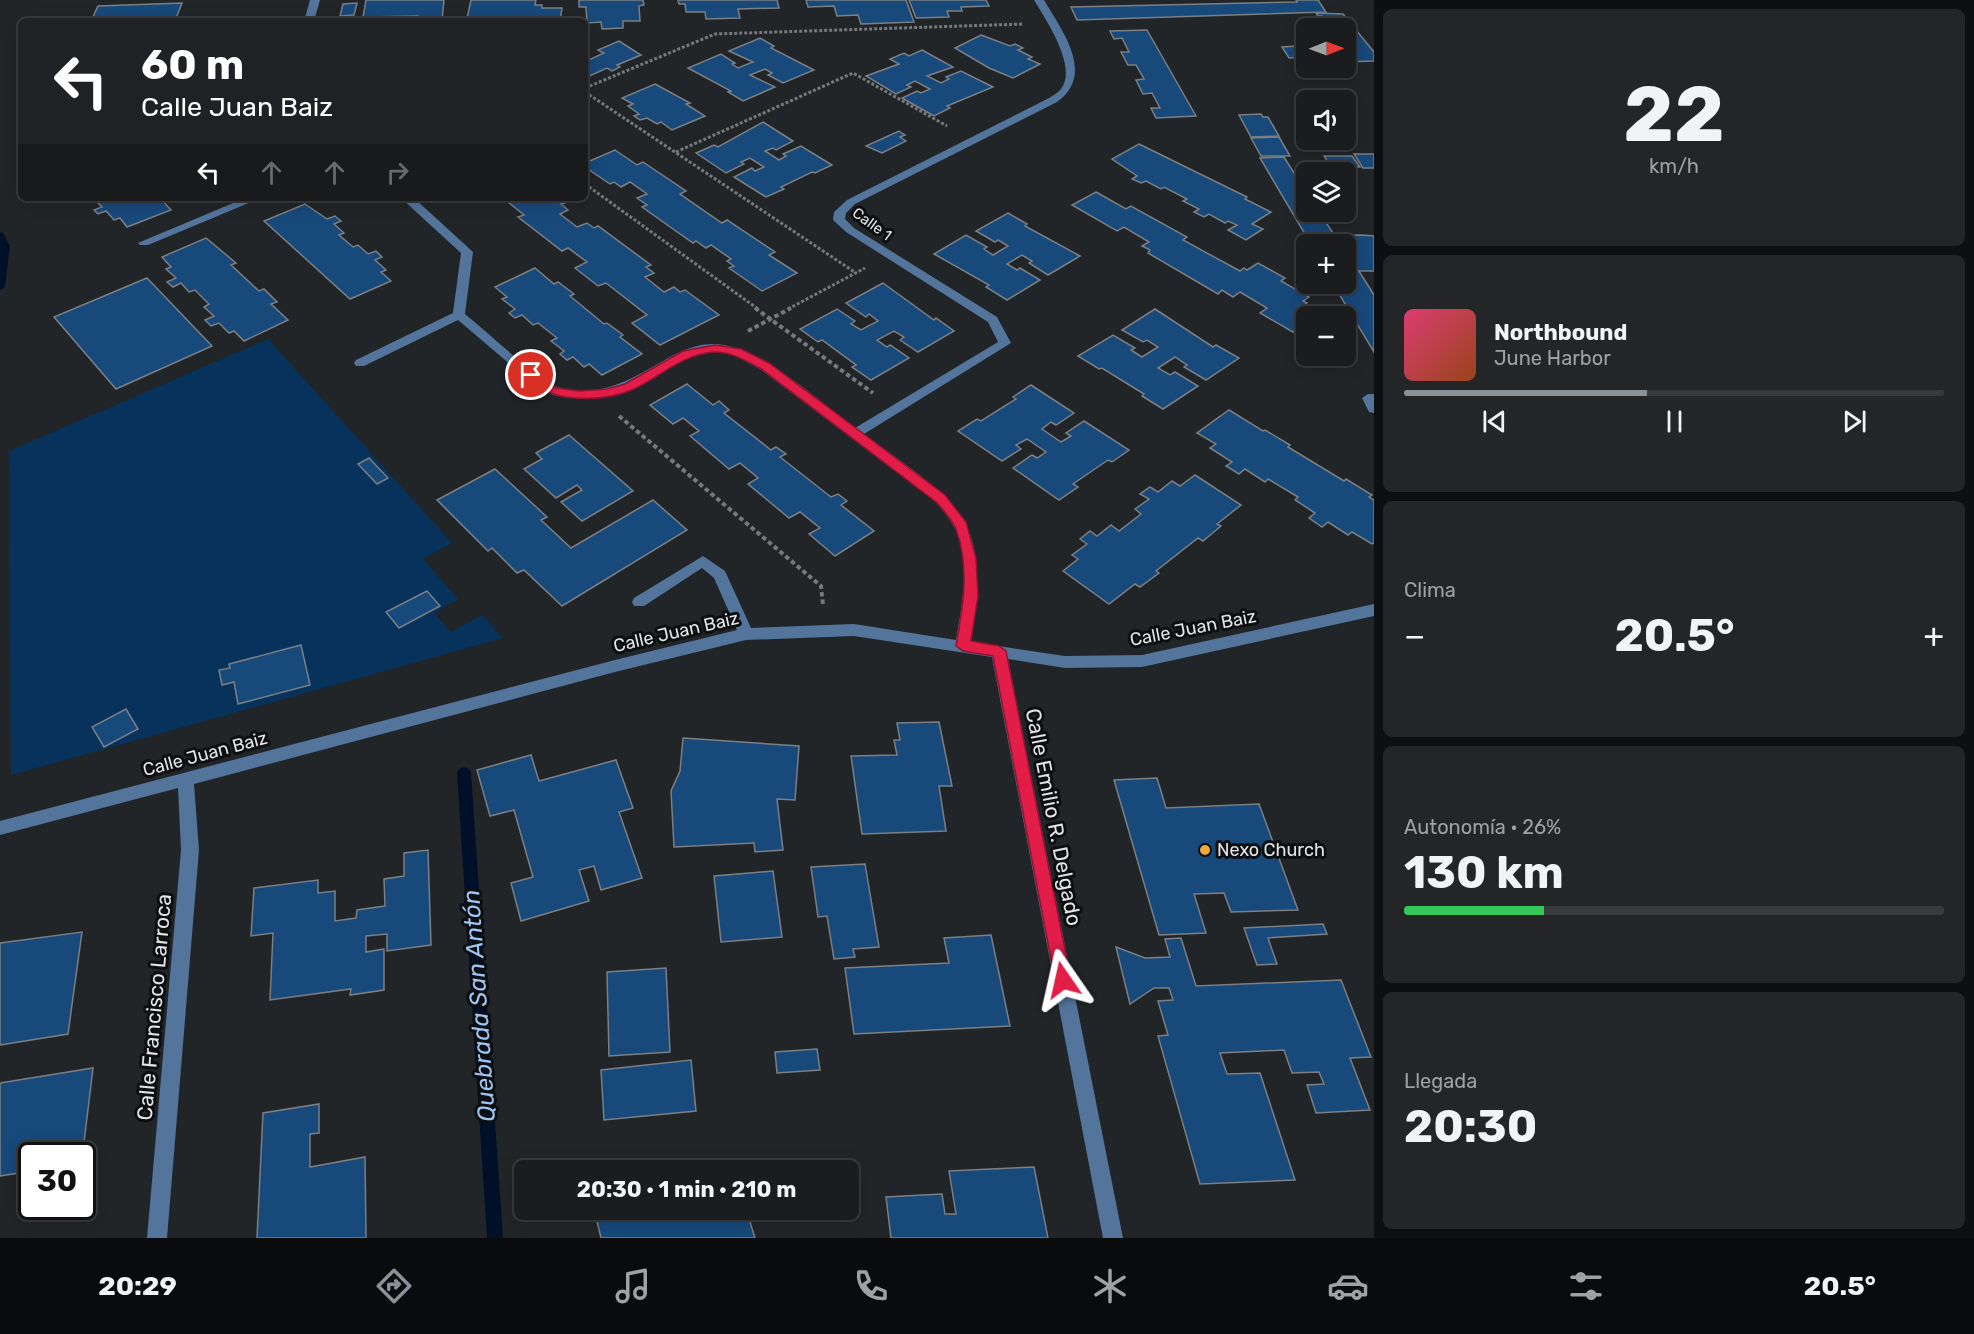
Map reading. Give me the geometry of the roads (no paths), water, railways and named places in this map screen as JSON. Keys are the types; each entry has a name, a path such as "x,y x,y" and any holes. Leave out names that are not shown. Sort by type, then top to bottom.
{"street":[{"path":"310,18 315,0"},
{"name":"Calle 1","path":"855,434 1005,343 993,320 850,230 839,220 840,212 851,202 1053,100 1067,89 1071,76 1069,58 1039,0"},
{"path":"144,243 248,201"},
{"path":"410,201 467,252 459,315"},
{"path":"360,363 459,315"},
{"path":"459,315 553,391 580,395 608,393 629,387 687,353 715,348 737,352 765,366 941,499 962,526 969,558 971,596 963,646"},
{"path":"1374,398 1368,398 1374,409"},
{"path":"639,602 703,561 720,575 746,634"},
{"name":"Calle Juan Baiz","path":"0,828 604,669 746,634 854,630 1065,662 1142,661 1374,610"},
{"name":"Calle Emilio R. Delgado","path":"999,651 1113,1238"},
{"name":"Calle Francisco Larroca","path":"157,1238 190,849 186,780"}],"waterway":[{"path":"0,235 5,246 0,287"},
{"name":"Quebrada San Antón","path":"464,773 495,1238"}],"place":[{"name":"Nexo Church","path":"1205,850"}]}
